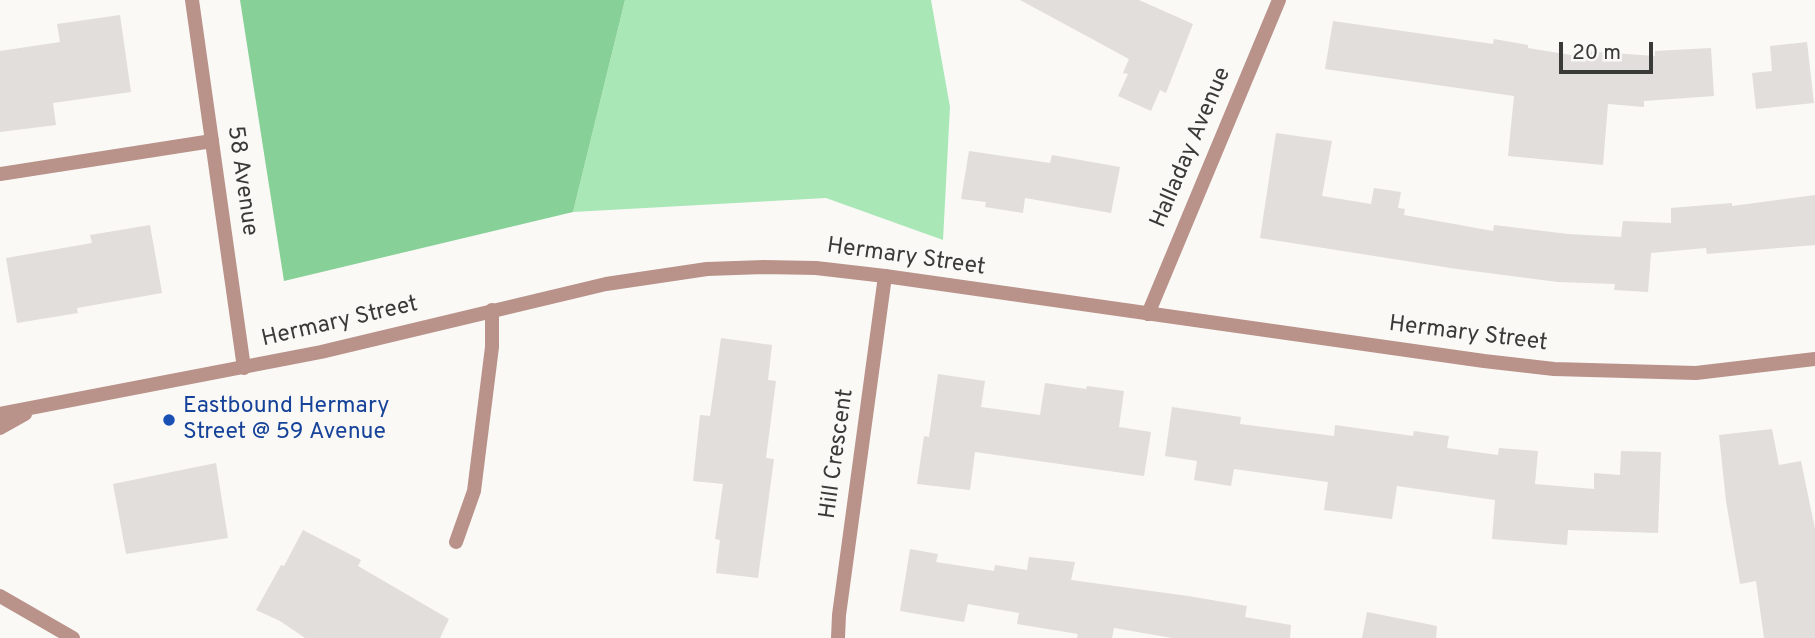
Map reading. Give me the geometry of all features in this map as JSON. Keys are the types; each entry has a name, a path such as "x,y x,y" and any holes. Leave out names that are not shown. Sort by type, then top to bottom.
{"street":[{"name":"58 Avenue","path":"192,0 244,368"},
{"name":"Halladay Avenue","path":"1149,314 1279,0"},
{"path":"0,174 212,141"},
{"name":"Hermary Street","path":"0,414 321,352 606,284 707,269 764,267 816,268 885,276 1554,369 1696,373 1815,359"},
{"name":"Hill Crescent","path":"838,638 885,276"},
{"path":"456,542 474,491 492,347 492,310"},
{"path":"0,428 35,408"},
{"path":"1,601 73,638"}],"green space":[{"path":"240,0 625,0 573,212 284,281"},
{"path":"625,0 931,0 950,107 943,240 826,198 573,212"}],"building":[{"path":"1020,0 1139,0 1193,24 1166,93 1160,90 1151,111 1118,96 1128,74 1123,73 1129,59"},
{"path":"120,15 131,92 53,103 56,125 0,132 0,51 60,42 57,24"},
{"path":"1333,21 1493,44 1494,39 1583,57 1584,51 1655,56 1655,51 1711,48 1714,96 1644,101 1644,107 1608,104 1603,165 1508,156 1514,96 1325,69"},
{"path":"1807,42 1814,103 1756,109 1752,73 1772,71 1770,46"},
{"path":"1276,133 1332,141 1322,196 1371,204 1374,188 1401,192 1398,208 1405,209 1404,215 1493,231 1494,225 1621,237 1623,221 1671,223 1671,208 1732,203 1732,206 1815,195 1815,245 1707,254 1706,248 1651,253 1648,292 1614,290 1615,284 1558,282 1457,269 1260,238"},
{"path":"969,151 1050,163 1052,155 1120,167 1111,213 1025,198 1023,213 985,207 986,202 961,199"},
{"path":"150,225 162,293 77,308 78,313 17,323 6,258 92,243 90,235"},
{"path":"721,338 772,345 768,380 776,381 766,458 774,459 758,578 716,573 720,540 715,539 723,484 693,481 700,415 710,416"},
{"path":"938,374 985,381 981,407 1040,415 1045,383 1124,391 1119,427 1151,432 1144,476 975,452 970,490 917,484 924,436 929,437"},
{"path":"1172,407 1241,417 1240,424 1334,436 1335,425 1413,436 1414,431 1449,436 1447,448 1498,455 1499,448 1538,451 1535,484 1594,489 1594,473 1620,475 1621,451 1661,452 1658,533 1568,530 1567,545 1492,539 1495,500 1397,486 1392,519 1324,510 1328,482 1234,469 1231,486 1194,480 1197,461 1165,456"},
{"path":"1772,429 1779,465 1801,461 1815,529 1815,638 1764,638 1756,581 1740,584 1726,501 1719,435"},
{"path":"216,463 228,538 126,554 113,484"},
{"path":"303,530 361,560 358,566 449,619 440,638 305,638 280,621 256,610"},
{"path":"910,549 938,554 936,562 994,571 995,565 1027,570 1029,557 1075,562 1071,580 1247,606 1245,617 1291,625 1290,638 1172,638 1114,628 1112,638 1077,638 1078,634 1017,624 1019,613 968,604 964,622 900,611"},
{"path":"1367,612 1437,626 1436,638 1362,638"}],"place":[{"name":"Eastbound Hermary Street @ 59 Avenue","path":"169,420"}]}
